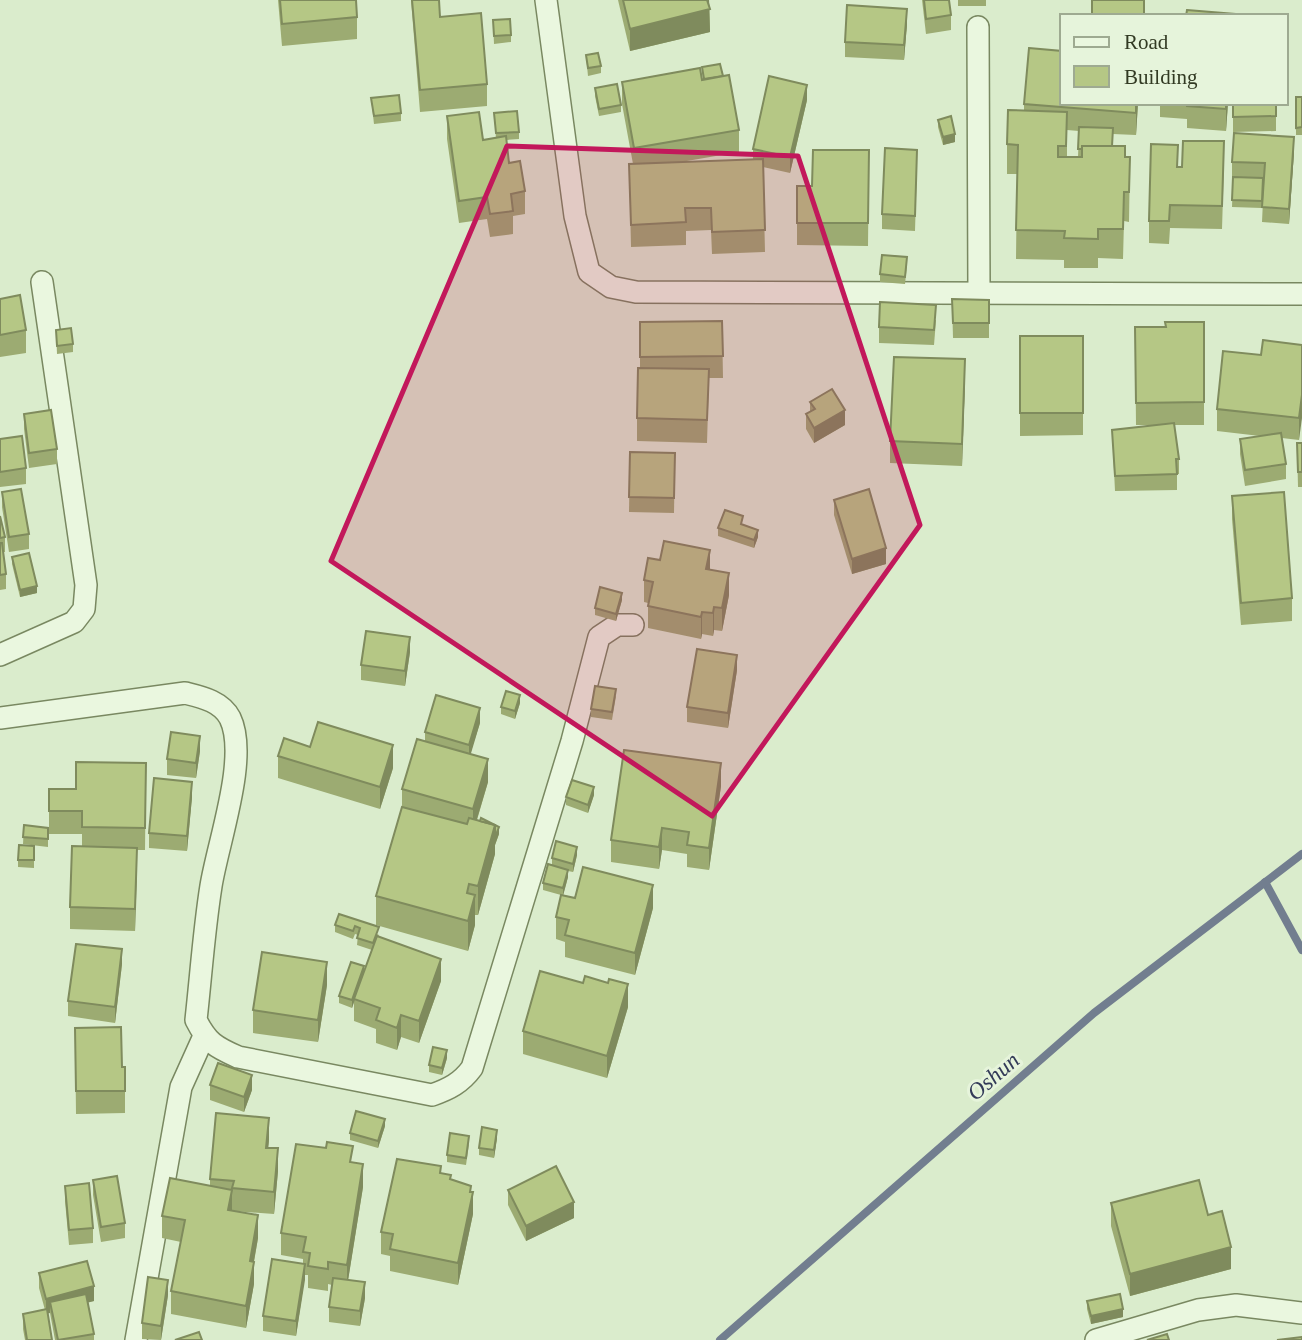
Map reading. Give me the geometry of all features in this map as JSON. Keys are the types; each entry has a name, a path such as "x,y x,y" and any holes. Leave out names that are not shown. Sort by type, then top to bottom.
{"street":[{"path":"546,0 575,216 589,272 611,287 636,292 1302,294"},
{"path":"978,27 979,293"},
{"path":"0,655 74,622 84,609 86,585 43,282"},
{"path":"0,719 185,693 212,700 229,716 238,757 211,886 196,1020 204,1037 216,1047 238,1057 432,1095 464,1079 472,1068 564,767 599,636 617,625 633,625"},
{"path":"136,1340 181,1087 204,1037"},
{"path":"1096,1340 1198,1310 1236,1305 1302,1313"}],"highlighted area":[{"path":"507,146 798,156 920,525 712,816 331,561"}],"building":[{"path":"280,0 356,0 357,17 282,24"},
{"path":"412,0 439,0 440,17 481,13 487,84 420,90"},
{"path":"623,0 707,0 710,9 630,29"},
{"path":"924,0 949,0 951,15 926,19"},
{"path":"1092,0 1144,0 1144,14 1092,14"},
{"path":"847,5 907,9 904,45 845,42"},
{"path":"1187,10 1235,14 1186,14"},
{"path":"510,19 511,35 494,36 493,20"},
{"path":"1029,48 1060,51 1060,105 1136,105 1136,113 1024,104"},
{"path":"598,53 601,66 588,68 586,55"},
{"path":"720,64 723,76 704,79 702,67"},
{"path":"700,68 702,80 729,75 739,130 634,148 622,82"},
{"path":"769,76 807,85 790,157 753,149"},
{"path":"617,84 621,105 599,109 595,88"},
{"path":"399,95 401,113 374,116 371,98"},
{"path":"1296,97 1302,97 1302,127 1296,128"},
{"path":"1226,105 1226,109 1187,106"},
{"path":"1233,105 1276,105 1276,116 1233,117"},
{"path":"1008,110 1067,112 1066,146 1058,146 1058,157 1082,157 1082,146 1125,146 1125,157 1130,157 1129,192 1124,192 1123,229 1098,229 1098,239 1064,238 1065,231 1016,230 1018,145 1007,144"},
{"path":"517,111 519,132 496,133 494,113"},
{"path":"479,112 483,140 506,136 509,163 520,161 525,191 511,194 513,211 490,214 487,197 459,201 447,116"},
{"path":"951,116 955,134 943,137 938,120"},
{"path":"1079,127 1113,128 1112,146 1082,146 1082,149 1078,149"},
{"path":"1234,133 1294,137 1289,209 1262,207 1265,163 1232,162"},
{"path":"1183,141 1224,141 1222,206 1170,205 1169,221 1149,221 1151,144 1178,145 1177,167 1182,167"},
{"path":"885,148 917,150 915,216 882,214"},
{"path":"813,150 869,150 868,223 797,223 797,186 812,186"},
{"path":"763,159 765,230 712,232 711,208 685,208 686,222 631,225 629,164"},
{"path":"1233,177 1263,178 1262,201 1232,200"},
{"path":"882,255 907,257 905,277 880,274"},
{"path":"20,295 26,330 0,335 0,299"},
{"path":"952,299 989,300 989,323 953,323"},
{"path":"880,302 936,305 934,330 879,327"},
{"path":"722,321 723,356 640,357 640,322"},
{"path":"1165,322 1204,322 1204,402 1136,403 1135,327 1166,327"},
{"path":"71,328 73,344 57,346 56,330"},
{"path":"1020,336 1083,336 1083,413 1020,413"},
{"path":"1263,340 1302,345 1299,418 1217,409 1223,351 1261,355"},
{"path":"894,357 965,359 962,444 890,441"},
{"path":"638,368 709,369 707,420 637,418"},
{"path":"832,389 845,410 814,428 806,414 815,409 810,402"},
{"path":"51,410 57,449 29,453 24,414"},
{"path":"1174,423 1179,459 1176,459 1177,474 1115,476 1112,430"},
{"path":"1281,433 1286,464 1245,470 1240,439"},
{"path":"22,436 26,468 0,472 0,439"},
{"path":"1297,443 1302,443 1302,472 1298,472"},
{"path":"630,452 675,453 674,498 629,497"},
{"path":"21,489 29,534 9,537 2,492"},
{"path":"869,489 886,548 852,559 834,500"},
{"path":"1284,492 1292,598 1241,603 1232,496"},
{"path":"725,510 743,516 741,524 758,530 754,540 718,528"},
{"path":"0,516 5,537 0,538"},
{"path":"664,541 710,550 706,569 729,573 722,608 714,607 713,613 702,612 701,617 648,606 653,582 644,580 648,558 660,560"},
{"path":"0,543 6,574 0,575"},
{"path":"29,553 37,586 20,590 12,557"},
{"path":"600,587 622,593 616,614 595,608"},
{"path":"366,631 410,637 405,671 361,665"},
{"path":"697,649 737,655 728,713 687,707"},
{"path":"595,686 616,689 612,712 591,709"},
{"path":"506,691 520,695 515,711 501,707"},
{"path":"436,695 480,708 469,745 425,732"},
{"path":"318,722 393,745 380,787 278,756 284,738 310,747"},
{"path":"171,732 200,736 196,763 167,759"},
{"path":"417,739 488,759 473,809 402,789"},
{"path":"624,750 721,763 709,848 687,845 689,832 662,828 659,847 611,840"},
{"path":"76,762 146,763 145,828 82,827 82,811 49,811 49,789 76,789"},
{"path":"154,778 192,782 187,836 149,833"},
{"path":"572,780 594,787 588,805 566,797"},
{"path":"402,807 467,824 469,818 495,825 478,886 469,884 467,893 475,895 468,921 376,896"},
{"path":"24,825 48,828 48,839 23,837"},
{"path":"556,841 577,847 573,864 552,858"},
{"path":"19,845 34,846 34,860 18,860"},
{"path":"72,846 137,848 135,909 70,907"},
{"path":"548,864 568,870 563,888 543,883"},
{"path":"583,867 653,885 635,953 565,935 569,920 556,917 561,895 575,898"},
{"path":"339,914 379,927 373,943 357,938 360,928 355,926 353,931 335,925"},
{"path":"377,936 441,959 419,1021 401,1015 397,1028 376,1020 380,1008 354,999"},
{"path":"76,944 122,949 115,1007 68,1001"},
{"path":"262,952 327,962 318,1020 253,1010"},
{"path":"351,962 364,966 352,1000 339,996"},
{"path":"540,971 583,983 585,976 608,983 609,979 628,984 607,1056 523,1031"},
{"path":"121,1027 125,1091 76,1091 75,1028"},
{"path":"433,1047 447,1050 442,1068 429,1065"},
{"path":"218,1063 252,1075 244,1097 210,1085"},
{"path":"356,1111 385,1119 378,1141 350,1133"},
{"path":"216,1113 269,1118 266,1148 278,1148 274,1192 232,1188 234,1181 210,1179"},
{"path":"482,1127 497,1130 494,1150 479,1148"},
{"path":"450,1133 469,1136 466,1158 447,1155"},
{"path":"327,1142 353,1146 350,1162 363,1164 347,1265 328,1262 328,1269 308,1266 310,1253 303,1252 306,1237 281,1233 296,1144 326,1148"},
{"path":"397,1159 441,1166 440,1173 451,1175 450,1179 471,1186 470,1192 473,1192 458,1263 390,1249 393,1234 381,1232"},
{"path":"556,1166 574,1202 526,1226 508,1190"},
{"path":"117,1176 125,1223 101,1227 93,1180"},
{"path":"170,1178 232,1190 228,1210 258,1215 250,1261 254,1262 246,1306 171,1291 185,1220 162,1216"},
{"path":"1199,1180 1208,1215 1222,1211 1231,1247 1130,1274 1111,1203"},
{"path":"89,1183 93,1228 69,1230 65,1186"},
{"path":"272,1259 305,1264 296,1321 263,1316"},
{"path":"87,1261 94,1286 46,1299 39,1273"},
{"path":"148,1277 168,1280 161,1326 142,1323"},
{"path":"333,1278 365,1282 360,1311 329,1307"},
{"path":"86,1294 94,1334 58,1340 50,1302"},
{"path":"1120,1294 1123,1309 1091,1316 1087,1301"},
{"path":"47,1309 52,1340 27,1340 23,1314"},
{"path":"199,1332 202,1340 175,1340"},
{"path":"1167,1334 1169,1340 1147,1340"},
{"path":"1302,1337 1302,1340 1277,1340"}],"waterway":[{"name":"Oshun","path":"720,1340 1094,1013 1302,854"},
{"path":"1265,882 1302,950"}]}
